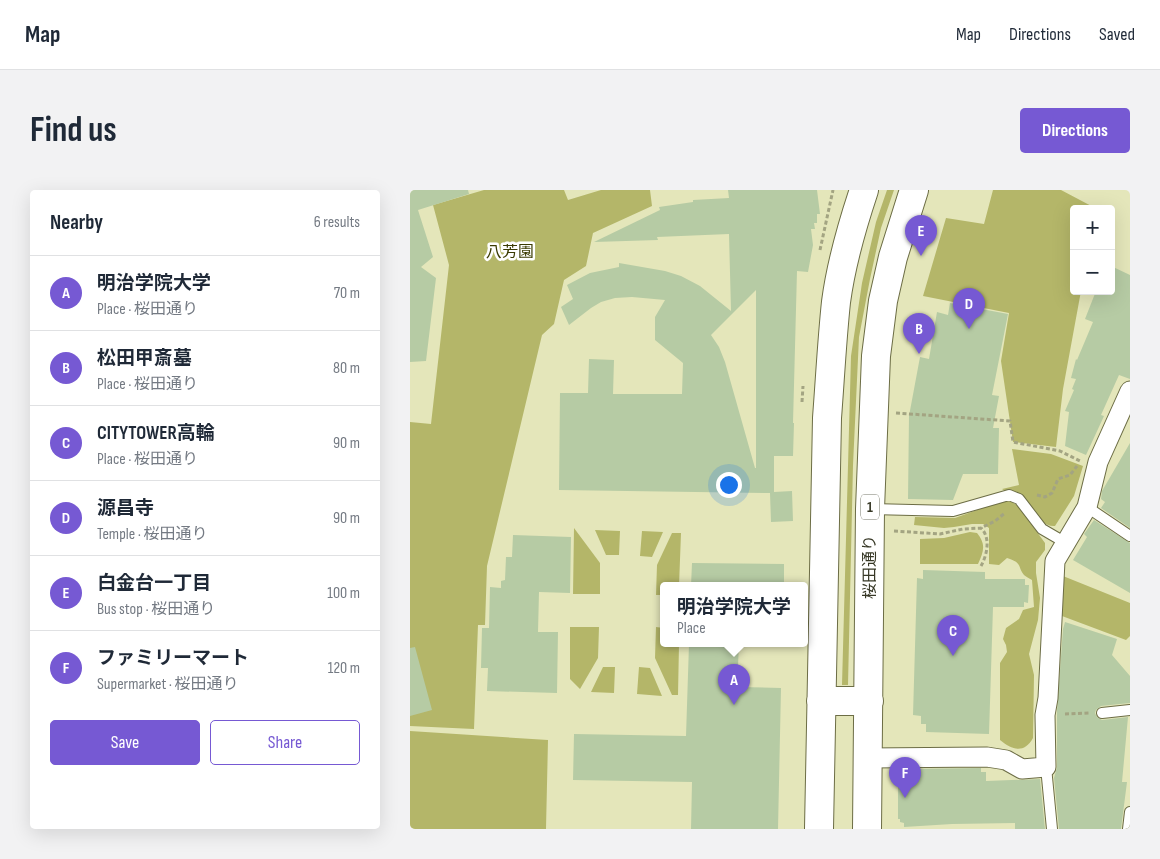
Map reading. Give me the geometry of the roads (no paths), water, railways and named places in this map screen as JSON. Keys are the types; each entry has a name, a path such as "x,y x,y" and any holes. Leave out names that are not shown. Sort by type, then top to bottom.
{"highway":[{"path":"819,829 831,356 836,300 846,250 864,190"},
{"name":"桜田通り","path":"867,829 870,509 876,356 883,300 893,257 914,190"},
{"path":"821,701 869,701"}],"street":[{"path":"868,758 987,757 1006,760 1022,769 1046,767 1045,715 1048,698 1055,561 1087,507 1097,469 1130,391"}],"lane":[{"path":"870,509 953,511 1009,496 1019,500 1042,529 1066,543"},
{"path":"1087,507 1130,536"},
{"path":"1102,713 1130,710"},
{"path":"1046,767 1052,829"},
{"path":"1128,829 1130,812"}],"place":[{"name":"白金台一丁目","path":"921,256"},
{"name":"源昌寺","path":"969,329"},
{"name":"松田甲斎墓","path":"919,354"},
{"name":"CITYTOWER高輪","path":"953,656"},
{"name":"明治学院大学","path":"734,705"},
{"name":"ファミリーマート","path":"905,798"}],"park label":[{"name":"八芳園","path":"510,252"}]}
